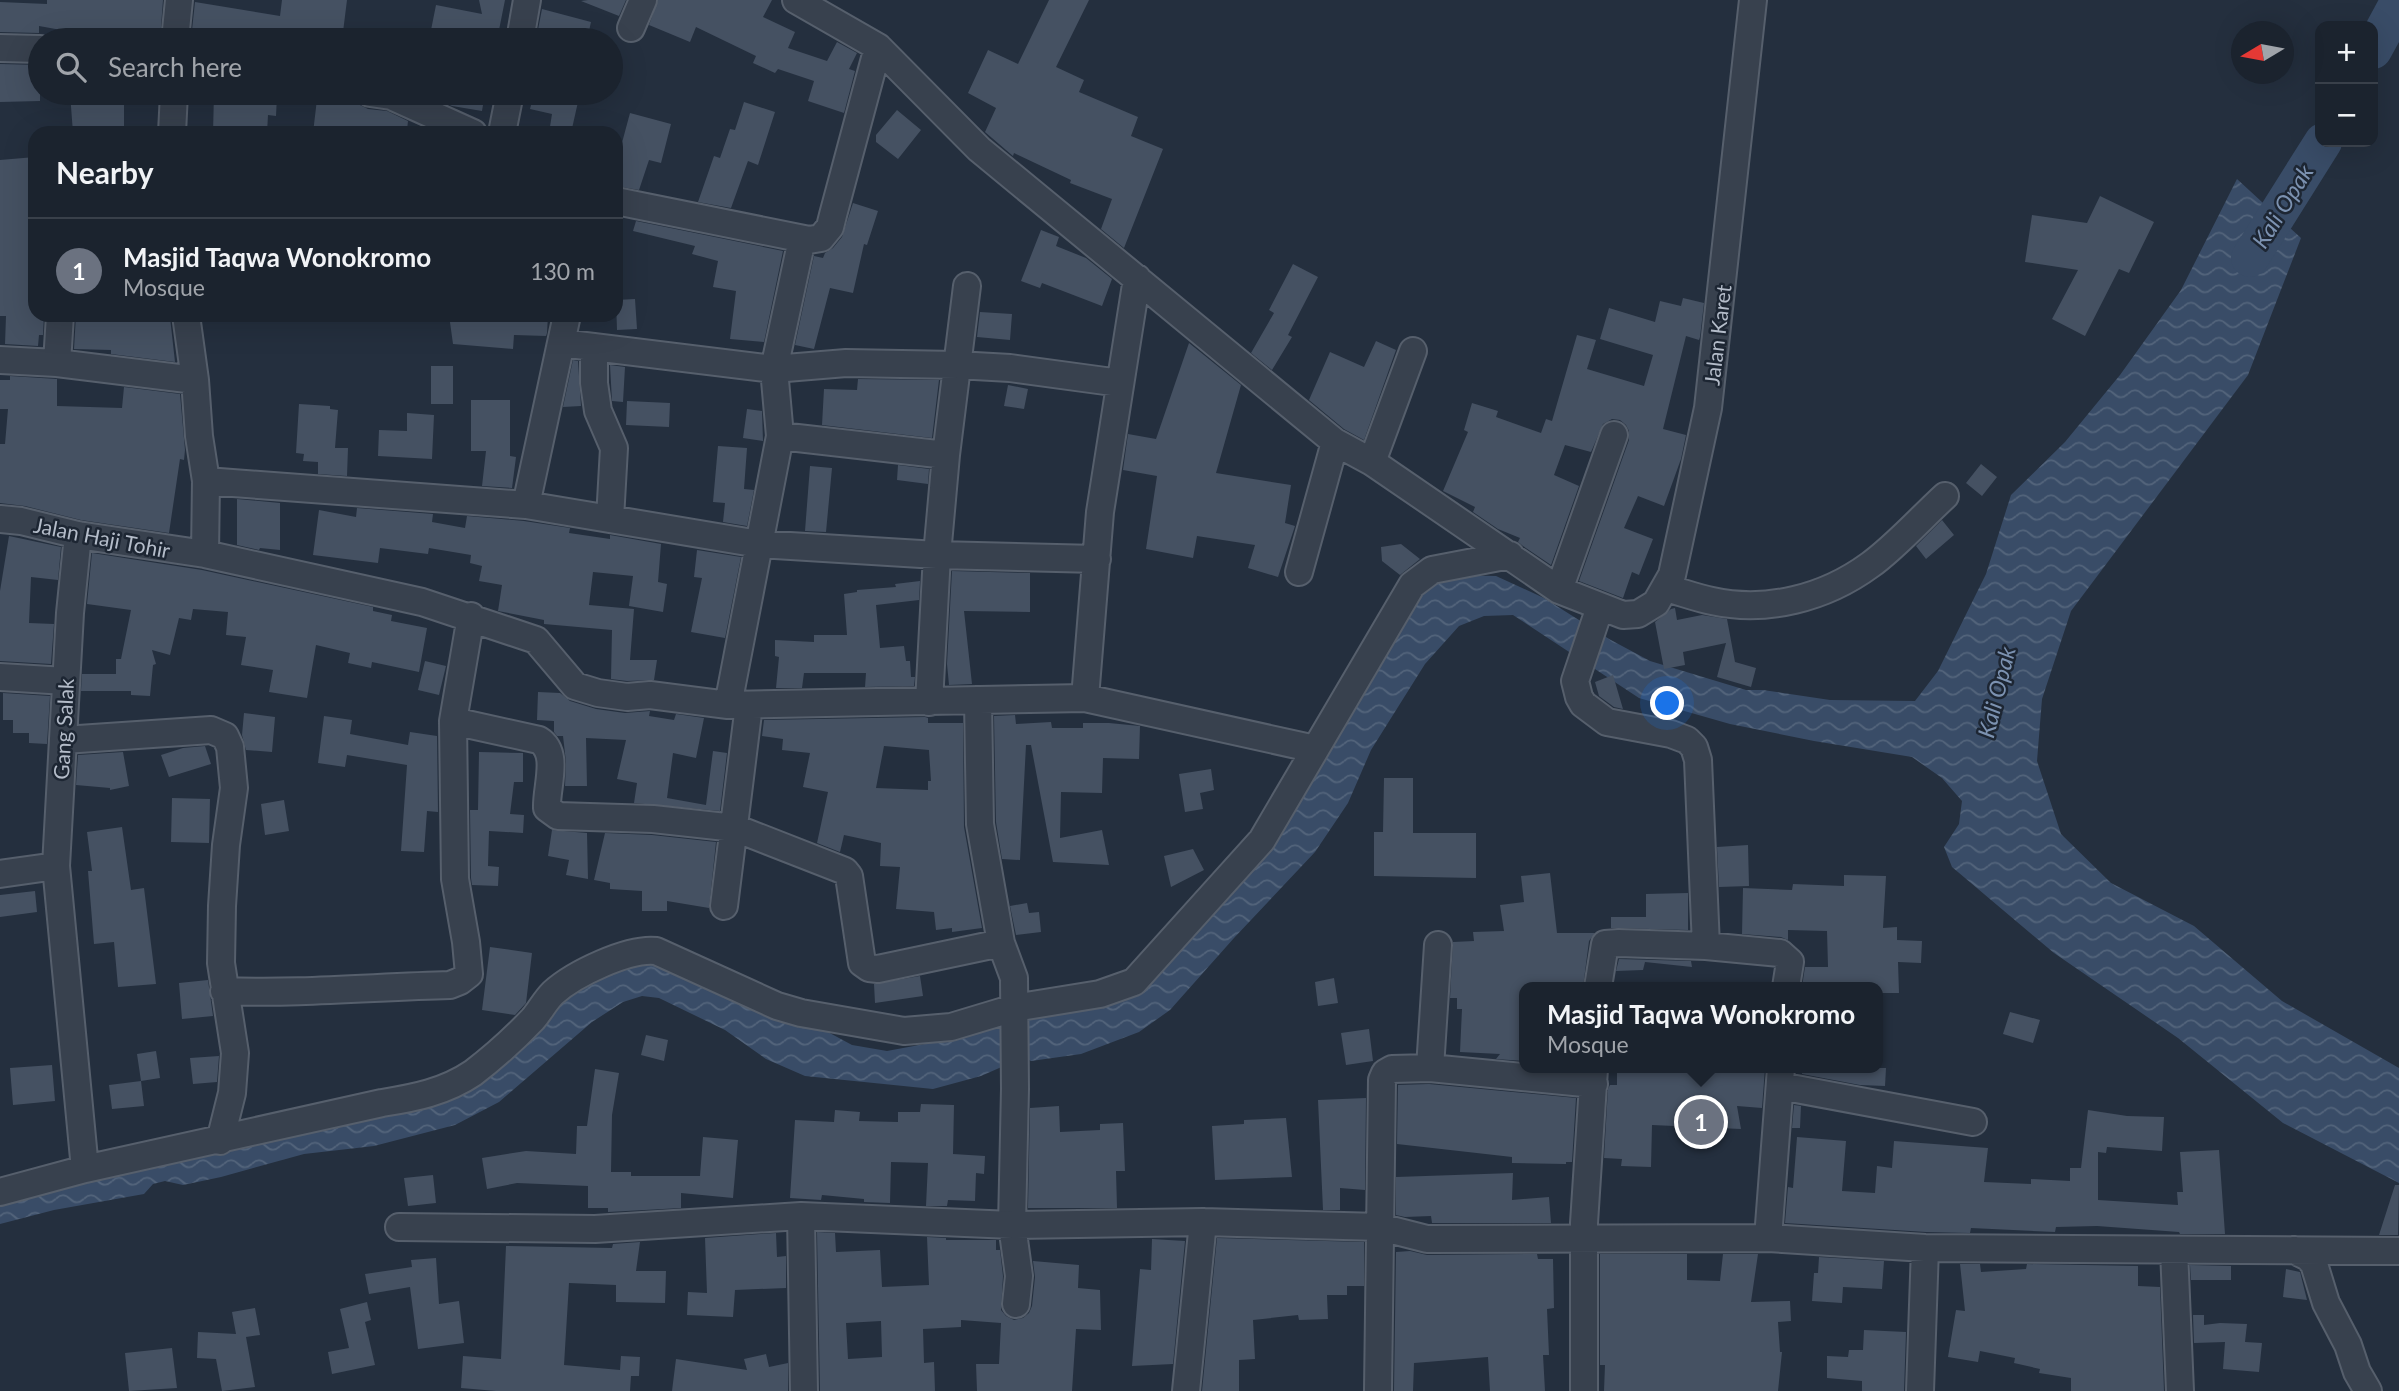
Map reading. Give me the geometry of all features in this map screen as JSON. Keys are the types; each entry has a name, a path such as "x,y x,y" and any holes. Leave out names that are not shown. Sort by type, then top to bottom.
{"street":[{"path":"176,28 179,0"},
{"path":"522,28 527,0"},
{"path":"631,28 643,0"},
{"path":"796,0 878,47 979,149 1335,442 1372,462 1510,555 1596,620 1575,681 1579,698 1598,717 1627,727 1671,734 1687,740 1694,747 1698,760 1706,946"},
{"name":"Jalan Karet","path":"1596,620 1638,614 1656,603 1672,575 1708,408 1753,0"},
{"path":"623,202 802,239 821,238 830,227 878,47"},
{"path":"0,48 28,49"},
{"path":"172,126 173,105"},
{"path":"411,105 457,126"},
{"path":"503,126 508,105"},
{"path":"724,906 735,828 738,705 759,544 780,436 774,369 802,239"},
{"path":"1085,698 1100,512 1137,278"},
{"path":"929,702 937,555 946,456 967,286"},
{"path":"57,363 60,322"},
{"path":"187,322 206,481 205,554"},
{"path":"527,505 566,322"},
{"path":"561,343 774,369 846,363 957,365 1010,368 1120,383"},
{"path":"594,347 594,383 598,411 614,447 610,519"},
{"path":"1372,462 1413,351"},
{"path":"0,360 57,363 195,380"},
{"path":"1559,590 1614,435"},
{"path":"780,436 946,456"},
{"path":"1299,572 1335,442"},
{"path":"206,481 527,505 759,544 937,555 1097,559"},
{"path":"1666,588 1714,602 1756,606 1805,598 1837,587 1871,564 1945,496"},
{"name":"Jalan Haji Tohir","path":"0,519 21,521 78,535 205,554 422,601 536,640 575,686 598,693 627,697 650,695 738,705 1085,698 1315,749"},
{"name":"Gang Salak","path":"78,535 66,681 57,866 85,1169"},
{"path":"0,1192 85,1169 382,1103 422,1097 451,1086 473,1072 535,1017 555,991 592,970 644,949 656,951 777,1006 801,1013 904,1031 951,1027 1014,1014 1100,994 1134,982 1262,841 1412,585 1432,570 1510,555"},
{"path":"224,991 280,994 450,985 469,974 455,879 453,721 471,616"},
{"path":"0,677 66,681"},
{"path":"978,699 980,824 1001,943 1014,978 1016,1089 1012,1225 1018,1276 1016,1304"},
{"path":"453,721 539,740 545,744 549,748 550,762 547,808 558,816 653,819 735,828 845,871 849,876 862,963 869,968 878,969 1001,943"},
{"path":"64,740 211,730 225,736 230,747 234,788 226,845 221,962 235,1053 232,1093 220,1141"},
{"path":"0,874 57,866"},
{"path":"1599,982 1605,944 1706,946 1780,953 1790,962 1787,982"},
{"path":"1430,1068 1438,945"},
{"path":"1378,1391 1381,1080 1385,1073 1392,1069 1519,1072"},
{"path":"1532,1073 1594,1076 1583,1239 1584,1391"},
{"path":"1768,1238 1780,1077 1973,1122"},
{"path":"801,1216 804,1391"},
{"path":"399,1227 595,1229 801,1216 1012,1225 1203,1222 1380,1227 1427,1239 1768,1238 1925,1248 2399,1251"},
{"path":"1186,1391 1203,1222"},
{"path":"1920,1391 1925,1248"},
{"path":"2175,1250 2180,1391"},
{"path":"2294,1250 2308,1257 2314,1264 2326,1303 2368,1391"}],"water":[{"path":"2237,179 2301,238 2248,375 2071,611 2042,699 2037,761 2061,834 2111,883 2194,926 2282,1001 2399,1068 2399,1183 2283,1123 2178,1038 2054,953 1952,867 1944,847 1959,824 1962,801 1942,778 1912,757 1730,724 1639,698 1513,615 1484,616 1459,626 1425,664 1371,750 1348,803 1315,852 1170,1010 1139,1032 1081,1054 1031,1061 1024,1057 981,1076 933,1089 805,1076 766,1059 725,1030 659,998 642,996 623,1002 592,1022 499,1102 455,1125 374,1146 304,1154 183,1185 165,1181 153,1184 144,1194 54,1210 0,1224 0,1205 153,1164 425,1107 564,996 598,976 650,958 813,1024 852,1045 887,1051 930,1043 1126,977 1268,847 1426,582 1449,575 1496,576 1544,598 1650,661 1746,690 1830,700 1915,701 1938,671 1986,574 2011,495 2065,442 2120,375 2181,290"}],"building":[{"path":"47,0 163,0 161,28 39,26 28,28 28,33 0,32 0,2 47,4"},
{"path":"282,0 347,0 344,28 192,28 195,2 280,16"},
{"path":"479,0 505,0 499,28 431,28 436,5 482,14"},
{"path":"626,0 619,16 581,1"},
{"path":"658,0 772,0 763,17 795,32 788,48 827,61 837,42 857,53 849,69 855,71 844,113 808,101 814,81 778,69 775,73 753,63 756,56 696,27 690,42 649,25"},
{"path":"1049,0 1089,0 1056,67 1084,80 1079,92 1138,117 1131,136 1163,149 1124,248 1101,229 1112,199 1070,183 1071,180 1014,153 1013,156 985,132 996,108 968,93 988,50 1018,64"},
{"path":"542,9 591,22 590,28 538,28"},
{"path":"0,64 28,65 28,101 0,102"},
{"path":"744,102 775,112 758,165 748,161 731,208 698,202 714,156 720,158 730,129 735,130"},
{"path":"71,105 124,105 124,126 72,126"},
{"path":"214,105 277,105 276,116 268,115 267,126 213,126"},
{"path":"316,105 360,105 368,109 387,111 408,121 407,126 314,126"},
{"path":"450,105 483,105 482,111"},
{"path":"531,105 577,105 573,126 550,126 552,114 530,109"},
{"path":"897,110 921,130 898,159 876,142 876,135"},
{"path":"630,113 671,124 661,163 649,160 639,190 623,187 623,139"},
{"path":"28,158 28,322 44,322 43,335 39,335 38,346 5,344 6,316 0,316 0,160"},
{"path":"2100,196 2154,222 2129,273 2119,269 2085,336 2052,319 2078,270 2025,262 2032,215 2087,223"},
{"path":"853,203 878,211 867,245 864,244 853,293 830,288 814,349 795,345 814,256 823,258 842,237"},
{"path":"636,221 783,251 764,342 730,339 736,291 713,287 718,261 692,254 695,246 633,231"},
{"path":"1041,230 1059,237 1056,246 1086,258 1112,279 1102,306 1042,283 1040,288 1021,281"},
{"path":"1293,264 1318,277 1288,335 1292,337 1272,370 1251,353 1274,313 1269,310"},
{"path":"1683,298 1704,303 1700,337 1699,340 1686,336 1663,429 1686,435 1681,459 1664,506 1638,496 1624,528 1653,539 1639,575 1632,572 1623,598 1579,581 1629,440 1629,431 1620,420 1612,419 1603,424 1591,452 1565,445 1554,475 1579,486 1551,565 1518,542 1520,538 1498,529 1473,512 1475,507 1443,491 1468,432 1464,430 1472,403 1498,411 1496,417 1541,433 1546,419 1552,421 1577,335 1596,340 1587,369 1644,386 1653,355 1600,339 1609,308 1655,322 1660,301 1681,306"},
{"path":"635,299 637,329 617,330 617,322 623,322 623,300"},
{"path":"980,312 1012,314 1010,340 977,337"},
{"path":"76,322 171,322 175,362 111,354 111,350 74,349"},
{"path":"450,322 548,322 546,336 514,335 513,349 453,344"},
{"path":"1376,341 1396,350 1364,440 1344,429 1309,400 1330,352 1364,367"},
{"path":"1189,343 1241,385 1216,473 1291,485 1285,523 1295,526 1278,577 1248,568 1255,545 1197,536 1193,558 1146,549 1157,476 1123,470 1128,434 1156,439"},
{"path":"573,360 578,361 581,406 563,407"},
{"path":"610,365 625,367 623,402 612,401"},
{"path":"431,366 453,366 453,404 431,404"},
{"path":"10,376 57,379 57,406 122,408 124,387 180,394 185,450 184,460 180,459 169,533 81,520 25,506 0,503 0,444 5,444 8,409 0,409 0,380 10,380"},
{"path":"858,379 939,380 932,438 822,425 824,389 857,390"},
{"path":"1008,385 1028,389 1024,409 1004,406"},
{"path":"471,400 510,400 510,456 516,457 512,488 482,486 486,451 471,451"},
{"path":"627,401 670,403 669,427 626,425"},
{"path":"299,404 330,406 330,409 338,410 335,448 348,448 347,476 318,474 318,462 303,461 304,454 296,453"},
{"path":"747,409 762,411 763,441 743,438"},
{"path":"407,413 434,415 432,459 378,456 379,430 407,431"},
{"path":"718,446 747,448 744,489 754,490 747,526 723,522 725,503 713,502"},
{"path":"1981,464 1997,477 1982,496 1966,483"},
{"path":"898,465 929,469 928,484 897,480"},
{"path":"810,466 832,468 826,532 805,531"},
{"path":"237,499 280,503 280,550 259,550 237,545"},
{"path":"357,508 433,514 432,522 465,528 467,516 524,521 570,528 569,533 610,539 610,535 661,544 658,582 667,584 663,612 629,606 633,576 593,572 589,605 634,609 630,660 657,660 654,680 611,679 612,630 544,624 544,620 498,611 502,585 479,581 482,566 470,563 471,555 429,548 428,554 380,548 378,563 313,555 319,510 356,517"},
{"path":"1942,520 1954,535 1926,559 1916,546"},
{"path":"9,536 61,547 58,580 31,577 29,623 54,624 51,664 0,661 0,591"},
{"path":"1401,544 1420,559 1400,575 1382,561 1381,547"},
{"path":"697,550 741,557 725,638 691,632 702,578 694,577"},
{"path":"92,553 202,570 373,607 373,611 392,615 391,621 427,628 419,672 372,662 371,668 348,663 350,653 316,645 307,698 269,692 273,670 241,665 246,637 226,635 228,612 193,609 191,620 179,618 170,655 152,650 156,664 153,665 150,696 131,695 131,691 81,691 82,674 116,674 116,659 121,659 131,610 87,604"},
{"path":"952,571 1030,573 1030,612 964,611 972,684 949,685 947,664"},
{"path":"920,581 919,600 876,605 880,648 904,646 906,661 910,661 911,677 915,677 914,686 865,687 866,673 804,673 802,688 776,688 779,657 775,656 775,640 814,642 814,635 847,635 844,594"},
{"path":"1675,608 1677,620 1702,615 1727,619 1735,662 1756,668 1751,687 1717,677 1726,643 1683,652 1685,665 1664,669 1655,622"},
{"path":"425,661 446,666 439,695 418,690"},
{"path":"1613,675 1623,709 1614,707 1599,696 1595,682"},
{"path":"538,692 560,693 570,701 596,709 625,713 650,711 649,716 674,720 676,714 704,718 696,758 673,753 667,798 706,805 713,751 727,753 720,811 634,803 637,783 617,779 626,740 586,738 587,786 565,786 563,736 557,736 554,732 554,721 537,720"},
{"path":"3,693 50,696 47,744 29,743 29,733 13,733 13,720 3,720"},
{"path":"244,713 275,717 272,752 246,750 242,735"},
{"path":"1015,715 1016,724 1051,722 1052,728 1083,728 1083,723 1140,726 1139,759 1103,758 1102,793 1061,792 1060,838 1102,830 1109,865 1053,862 1031,745 1026,745 1020,860 1002,859 996,822 994,716"},
{"path":"324,716 352,720 350,734 408,745 410,732 437,736 438,812 427,811 424,852 401,851 407,765 347,755 345,767 318,763"},
{"path":"925,717 928,718 928,723 963,723 964,827 982,928 952,932 952,928 936,930 934,912 896,909 900,867 880,866 881,843 844,835 840,852 817,843 828,792 803,787 810,753 782,750 783,739 762,736 764,720","holes":["884,746 929,750 931,781 928,781 928,790 876,788"]},
{"path":"205,746 211,764 169,777 161,755 183,748"},
{"path":"123,752 129,786 110,790 76,785 78,755"},
{"path":"479,752 523,753 523,782 514,782 510,814 524,815 523,833 489,831 488,866 499,867 498,886 472,885 471,878 470,810 478,810"},
{"path":"1211,769 1214,790 1200,793 1203,809 1185,812 1179,774"},
{"path":"1384,778 1413,778 1413,833 1476,833 1476,878 1374,876 1374,832 1383,832"},
{"path":"172,798 210,799 209,843 171,842"},
{"path":"284,800 289,831 265,835 261,804"},
{"path":"122,827 131,890 144,888 156,984 118,987 114,942 94,944 88,871 92,871 87,832"},
{"path":"552,830 587,833 588,879 566,875 569,860 548,856"},
{"path":"605,833 716,842 709,908 667,901 667,911 642,911 642,891 610,889 610,883 594,880"},
{"path":"1748,845 1749,886 1719,887 1717,847"},
{"path":"1193,849 1204,870 1171,887 1164,856"},
{"path":"1550,873 1557,933 1595,933 1589,941 1584,982 1519,982 1519,1061 1496,1059 1500,1054 1460,1052 1462,1009 1457,1009 1457,998 1450,998 1453,942 1474,941 1473,932 1504,931 1500,905 1524,902 1521,876"},
{"path":"1844,875 1886,876 1883,928 1897,927 1897,940 1922,941 1921,963 1898,962 1899,993 1883,993 1883,982 1803,982 1805,967 1828,967 1827,931 1788,930 1788,940 1742,934 1743,888 1792,890 1793,884 1844,886"},
{"path":"35,891 37,912 0,917 0,895"},
{"path":"1688,893 1688,930 1611,928 1611,917 1646,917 1646,894"},
{"path":"1027,903 1029,913 1039,912 1041,932 1016,935 1010,906"},
{"path":"490,947 532,953 526,1003 515,1015 482,1010"},
{"path":"1619,959 1691,961 1692,967 1645,962 1643,970 1616,971"},
{"path":"920,976 923,996 875,1003 874,984"},
{"path":"1334,978 1338,1003 1318,1006 1315,982"},
{"path":"208,980 213,1016 182,1019 179,983"},
{"path":"2010,1012 2040,1020 2033,1043 2003,1034"},
{"path":"1369,1029 1373,1061 1346,1065 1341,1033"},
{"path":"646,1035 668,1040 664,1061 641,1055"},
{"path":"156,1051 160,1078 141,1081 137,1054"},
{"path":"219,1056 217,1082 193,1084 190,1058"},
{"path":"52,1065 55,1101 13,1105 10,1068"},
{"path":"1883,1068 1886,1068 1885,1086 1860,1085 1802,1074 1883,1073"},
{"path":"595,1069 619,1073 612,1115 611,1172 631,1172 631,1176 700,1176 703,1137 738,1140 733,1198 681,1193 681,1208 608,1212 608,1208 588,1208 588,1186 517,1183 487,1189 482,1158 526,1151 576,1154 577,1126 587,1126"},
{"path":"1617,1073 1765,1073 1762,1108 1737,1106 1741,1129 1652,1125 1651,1167 1621,1166 1622,1159 1604,1158 1608,1089 1610,1085 1617,1085"},
{"path":"141,1081 144,1106 112,1109 109,1085"},
{"path":"1429,1084 1576,1098 1572,1162 1512,1163 1512,1157 1397,1144 1398,1085"},
{"path":"1366,1098 1365,1190 1340,1188 1340,1210 1323,1210 1318,1100"},
{"path":"921,1104 954,1105 953,1154 985,1156 984,1174 976,1173 975,1201 948,1200 947,1206 926,1206 928,1163 891,1162 890,1203 822,1195 821,1200 790,1198 795,1120 834,1122 835,1110 860,1112 859,1121 898,1122 898,1112 920,1112"},
{"path":"1794,1105 1801,1106 1800,1128 1792,1128"},
{"path":"1059,1106 1060,1132 1100,1130 1100,1124 1123,1123 1125,1171 1116,1171 1117,1208 1028,1208 1030,1108"},
{"path":"2088,1110 2127,1116 2164,1117 2162,1151 2107,1147 2106,1153 2098,1152 2098,1200 2178,1205 2177,1192 2183,1192 2180,1152 2219,1150 2225,1234 2180,1234 2097,1226 2056,1227 2055,1232 1971,1228 1970,1233 1926,1232 1785,1223 1788,1187 1793,1188 1797,1137 1846,1141 1842,1191 1875,1193 1877,1166 1892,1168 1894,1141 1988,1148 1984,1182 2031,1184 2031,1179 2070,1181 2070,1168 2081,1168"},
{"path":"1286,1118 1292,1177 1215,1180 1212,1126 1244,1124 1244,1120"},
{"path":"1513,1173 1512,1200 1549,1197 1551,1223 1432,1223 1431,1216 1396,1215 1396,1177"},
{"path":"433,1175 436,1203 408,1206 404,1178"},
{"path":"2395,1185 2399,1185 2398,1235 2379,1235"},
{"path":"817,1232 835,1233 836,1252 880,1250 882,1287 929,1285 927,1237 946,1240 996,1240 1003,1276 1001,1310 1014,1320 1023,1318 1032,1306 1035,1277 1033,1261 1079,1265 1078,1288 1100,1290 1101,1330 1076,1329 1072,1391 977,1391 976,1364 999,1364 1001,1323 961,1320 961,1327 923,1329 924,1363 934,1362 935,1391 820,1391","holes":["881,1321 882,1357 848,1359 846,1323"]},
{"path":"776,1233 777,1257 786,1256 786,1288 735,1290 733,1317 687,1315 688,1292 707,1293 705,1238"},
{"path":"1217,1238 1364,1242 1364,1286 1347,1286 1347,1295 1327,1295 1328,1319 1299,1320 1298,1315 1253,1320 1255,1359 1239,1360 1239,1391 1202,1391"},
{"path":"1152,1239 1185,1241 1173,1364 1132,1366 1140,1269 1151,1270"},
{"path":"640,1242 636,1271 666,1271 665,1303 616,1302 616,1285 569,1283 564,1365 620,1370 621,1356 640,1357 639,1376 631,1376 630,1391 496,1391 461,1388 463,1356 501,1359 506,1246 612,1248 613,1244"},
{"path":"1410,1251 1427,1255 1537,1254 1538,1259 1553,1259 1554,1308 1547,1309 1549,1355 1543,1355 1545,1391 1490,1391 1488,1357 1414,1363 1413,1391 1394,1391 1396,1252"},
{"path":"1600,1254 1687,1254 1687,1280 1720,1281 1723,1254 1758,1254 1751,1302 1790,1301 1791,1321 1778,1322 1782,1352 1778,1391 1604,1391 1605,1365 1600,1365"},
{"path":"1819,1257 1884,1261 1882,1289 1843,1287 1842,1303 1812,1301 1814,1273 1818,1273"},
{"path":"436,1258 439,1304 459,1301 464,1343 418,1349 410,1287 369,1294 365,1274 412,1267 411,1260"},
{"path":"1960,1264 1980,1264 1981,1272 2026,1269 2027,1264 2138,1266 2138,1286 2160,1287 2164,1391 2071,1391 2071,1378 2039,1373 2040,1369 2014,1363 2015,1358 1980,1351 1978,1362 1948,1357 1956,1310 1965,1311"},
{"path":"2190,1265 2231,1266 2231,1280 2191,1280"},
{"path":"2286,1269 2300,1272 2307,1300 2283,1297"},
{"path":"367,1302 371,1320 365,1322 375,1365 332,1374 328,1352 349,1348 340,1309"},
{"path":"255,1308 260,1335 246,1337 255,1387 222,1391 216,1359 197,1358 198,1332 236,1334 232,1312"},
{"path":"2193,1315 2204,1315 2204,1325 2247,1324 2245,1342 2262,1343 2259,1372 2223,1369 2225,1342 2194,1343"},
{"path":"1864,1330 1906,1332 1904,1391 1862,1391 1862,1381 1827,1378 1827,1356 1848,1357 1849,1350 1863,1350"},
{"path":"172,1348 177,1388 129,1391 125,1353"},
{"path":"766,1354 769,1367 788,1363 788,1391 672,1391 676,1359 747,1370 744,1359"}],"waterway":[{"name":"Kali Opak","path":"2378,41 2399,2"},
{"name":"Kali Opak","path":"2250,258 2320,147"}],"place":[{"name":"Masjid Taqwa Wonokromo","path":"1701,1122"}]}
